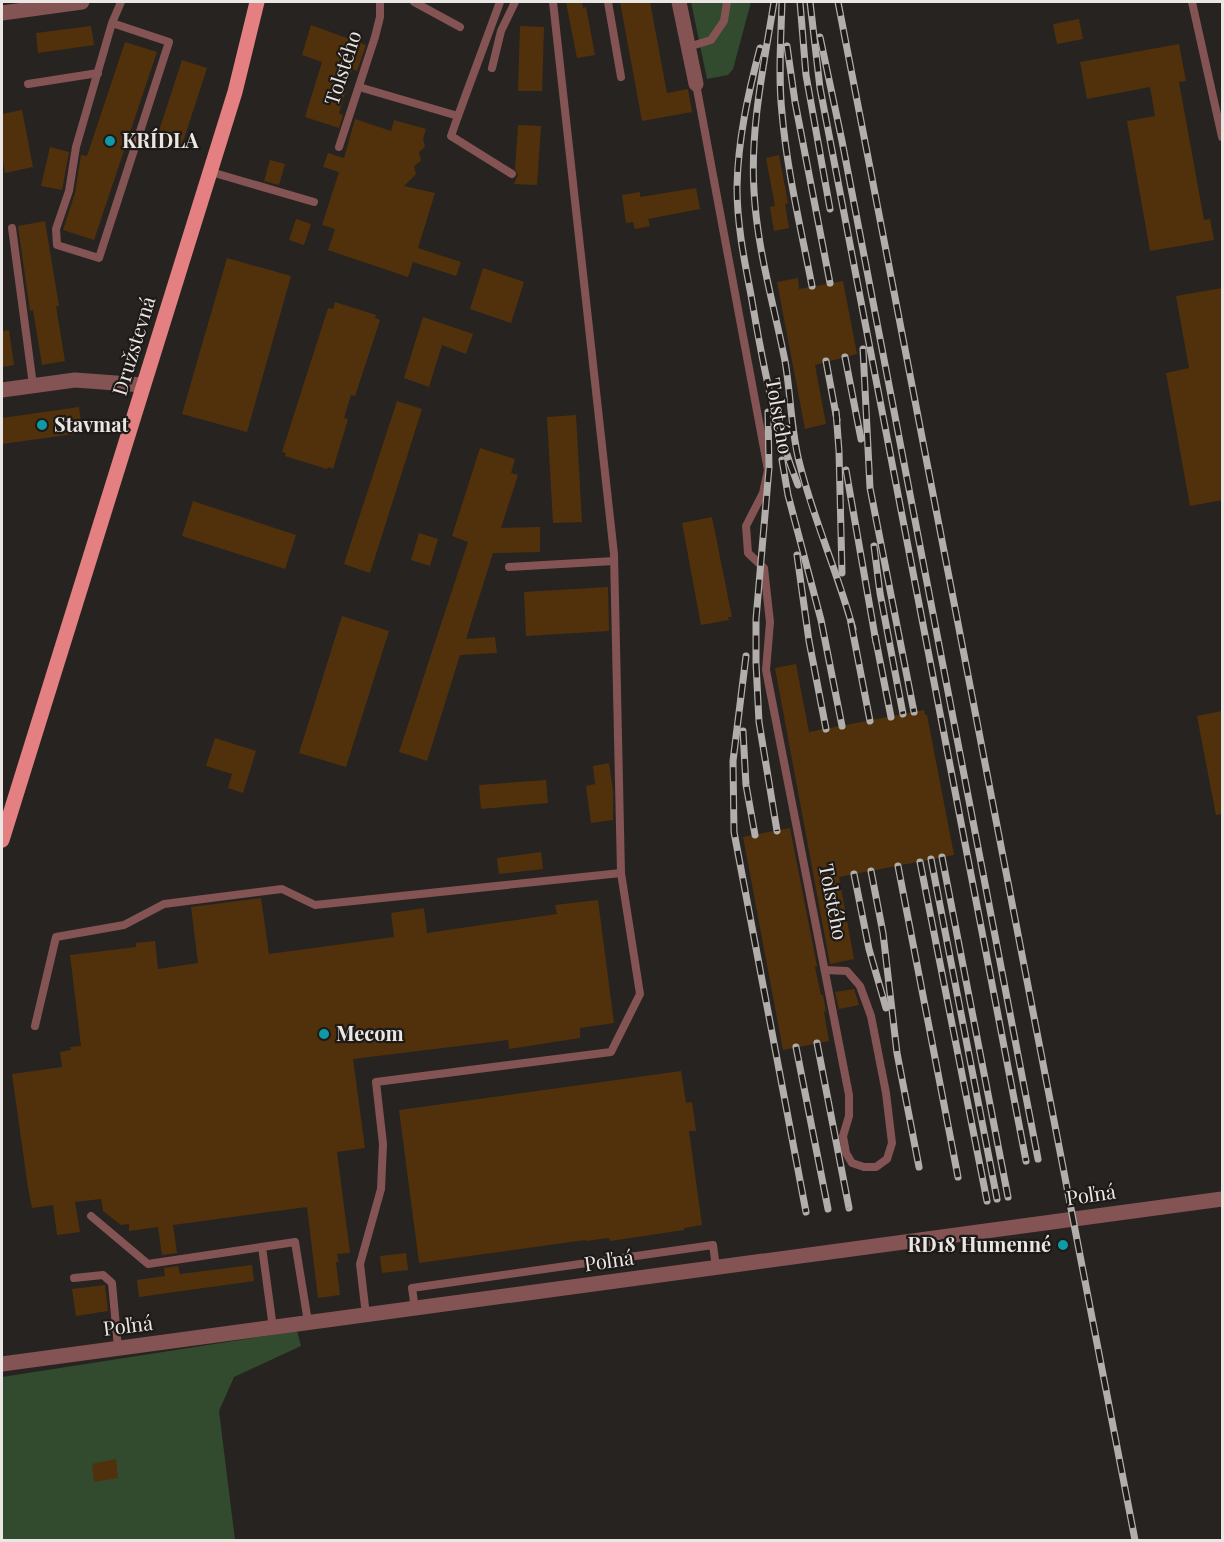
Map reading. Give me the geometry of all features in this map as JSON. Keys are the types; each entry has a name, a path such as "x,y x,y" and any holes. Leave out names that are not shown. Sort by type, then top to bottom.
{"main road":[{"name":"Družstevná","path":"2,840 236,92 257,2"}],"street":[{"path":"2,13 82,2"},
{"name":"Tolstého","path":"679,2 696,84"},
{"path":"2,390 75,380 143,385"},
{"name":"Poľná","path":"2,1364 1222,1199"}],"lane":[{"path":"112,23 170,42 99,258 57,245 57,229 69,191 76,147 112,23 121,2"},
{"name":"Tolstého","path":"339,147 380,17 380,2"},
{"path":"414,2 460,27"},
{"path":"500,2 451,136 512,174"},
{"path":"492,68 501,31 515,2"},
{"path":"366,1315 360,1264 381,1189 383,1144 376,1082 611,1052 640,994 621,873 614,561 553,2"},
{"path":"608,2 621,77"},
{"path":"688,47 711,40 724,21 727,2"},
{"path":"1192,2 1222,137"},
{"path":"28,84 98,73"},
{"name":"Tolstého","path":"696,84 768,470 763,493 746,526 748,552 765,568 770,622 766,670 849,1095 849,1116 843,1136 846,1153 852,1163 864,1167 876,1167 887,1159 892,1143 886,1093 871,1016 860,986 847,971 825,970"},
{"path":"359,87 458,116"},
{"path":"211,172 314,202"},
{"path":"12,228 33,385"},
{"path":"509,567 614,561"},
{"path":"35,1026 56,937 124,925 164,904 282,889 315,906 621,873"},
{"path":"92,1216 148,1264 296,1242 308,1322"},
{"path":"415,1309 412,1288 713,1245 716,1268"},
{"path":"262,1247 273,1328"},
{"path":"74,1278 103,1275 112,1283 118,1348"}],"green space":[{"path":"691,2 751,2 733,69 728,75 707,79"},
{"path":"297,1331 301,1346 234,1377 219,1411 235,1540 2,1540 2,1377"}],"building":[{"path":"566,2 582,2 583,8 586,7 595,55 577,58"},
{"path":"620,2 650,2 667,93 688,89 692,112 642,121"},
{"path":"1079,19 1083,39 1057,44 1053,24"},
{"path":"311,25 366,45 357,71 352,69 339,113 343,115 339,128 305,117 322,62 302,55"},
{"path":"91,26 94,45 38,53 36,33"},
{"path":"520,26 544,27 542,91 518,91"},
{"name":"KRÍDLA","path":"125,42 157,52 94,240 63,230 75,193 81,155 87,156"},
{"path":"1179,44 1186,81 1179,82 1204,220 1210,219 1214,240 1150,251 1127,121 1155,116 1150,87 1087,99 1080,62"},
{"path":"182,60 207,68 182,145 157,137"},
{"path":"22,110 33,167 5,173 2,154 2,114"},
{"path":"355,119 391,131 394,120 426,129 423,139 425,147 419,152 421,161 414,166 416,174 404,186 435,193 418,248 461,262 456,276 413,262 408,277 328,250 335,229 322,225 339,172 323,167 328,153 344,158"},
{"path":"518,125 541,126 537,185 514,184 518,175 515,169"},
{"path":"50,147 69,152 62,190 41,186"},
{"path":"779,155 788,203 785,204 789,228 774,231 770,207 775,206 766,158"},
{"path":"270,160 285,164 279,185 264,181"},
{"path":"696,188 700,209 648,219 650,226 635,229 633,222 626,223 622,195 640,192 640,197"},
{"path":"296,219 311,224 304,245 289,240"},
{"path":"45,221 59,306 56,306 65,361 42,365 33,310 30,311 18,226"},
{"path":"227,258 291,276 247,432 182,414"},
{"path":"483,268 524,282 511,323 470,309"},
{"path":"798,278 799,289 843,281 857,354 815,365 826,424 805,429 777,282"},
{"path":"1222,288 1222,500 1190,506 1166,373 1189,368 1176,296"},
{"path":"335,302 376,315 375,318 380,320 355,396 351,395 344,418 348,419 333,469 328,467 327,469 285,456 286,453 282,452 328,308 333,309"},
{"path":"423,317 473,334 466,354 442,345 429,387 404,378"},
{"path":"9,330 14,365 2,367 2,331"},
{"path":"397,401 422,409 370,573 344,564"},
{"name":"Stavmat","path":"79,407 81,423 95,423 96,431 2,444 2,418"},
{"path":"576,415 582,522 553,523 547,417"},
{"path":"480,448 515,459 511,473 518,475 501,528 540,527 540,552 493,553 466,639 495,637 497,653 460,655 427,761 399,752 468,542 452,536"},
{"path":"193,501 296,535 285,569 182,536"},
{"path":"712,517 732,617 728,617 729,620 701,625 682,523"},
{"path":"419,533 438,539 430,566 411,560"},
{"path":"608,587 609,631 526,636 524,592"},
{"path":"342,616 389,631 346,767 299,753"},
{"path":"796,664 809,732 924,710 927,715 954,855 839,877 854,959 830,964 775,668"},
{"path":"1222,711 1222,814 1216,815 1197,716"},
{"path":"215,738 256,751 243,793 228,788 232,774 206,766"},
{"path":"609,763 613,791 613,820 591,823 586,786 595,784 593,766"},
{"path":"546,780 548,803 481,809 479,785"},
{"path":"790,828 817,966 815,967 826,1011 824,1012 829,1041 783,1050 743,837"},
{"path":"541,852 543,869 499,874 497,858"},
{"name":"Mecom","path":"261,898 269,954 394,937 391,913 424,908 427,933 557,914 555,905 598,900 614,1023 580,1028 580,1038 509,1049 508,1040 353,1059 365,1148 337,1152 350,1253 337,1254 340,1295 318,1298 307,1207 173,1225 177,1253 162,1255 158,1227 129,1231 129,1224 121,1225 103,1211 101,1199 75,1202 80,1232 57,1235 53,1205 32,1208 28,1188 12,1074 62,1067 60,1052 71,1050 70,1047 81,1046 70,955 136,947 136,943 155,941 158,969 198,963 191,907"},
{"path":"854,989 859,1005 839,1009 835,992"},
{"path":"681,1071 686,1103 692,1102 696,1131 689,1131 702,1225 684,1228 684,1230 610,1241 609,1238 585,1240 419,1263 399,1110"},
{"path":"406,1253 408,1270 382,1273 380,1256"},
{"path":"252,1265 254,1281 139,1297 137,1280 165,1276 164,1268 178,1266 180,1274"},
{"path":"105,1285 108,1311 76,1316 72,1289"},
{"path":"116,1459 118,1478 94,1482 92,1464"}],"railway":[{"path":"774,2 756,120 753,167 756,213 762,256 785,361 797,453 853,629"},
{"path":"782,2 780,85 784,135 812,286"},
{"path":"800,2 806,75 830,209"},
{"path":"810,2 820,88 1026,1161"},
{"path":"838,2 1135,1540"},
{"path":"820,37 1038,1159"},
{"path":"787,46 795,102 830,283"},
{"path":"760,48 742,134 737,187 738,214 741,241 770,392 782,439 798,485"},
{"path":"863,349 870,488 914,712"},
{"path":"845,357 861,439"},
{"path":"826,361 837,420"},
{"path":"836,411 842,573"},
{"path":"768,412 769,468 756,619 756,663 759,722 777,831"},
{"path":"782,460 788,495 821,620 842,726"},
{"path":"846,470 876,642"},
{"path":"874,546 880,593 903,714"},
{"path":"797,555 809,641 826,729"},
{"path":"851,623 870,721"},
{"path":"875,636 891,717"},
{"path":"746,656 733,761 734,832 806,1212"},
{"path":"743,731 746,785 755,835"},
{"path":"942,857 1008,1197"},
{"path":"931,859 997,1199"},
{"path":"920,862 987,1201"},
{"path":"898,866 958,1177"},
{"path":"871,871 883,933 897,1053 919,1167"},
{"path":"854,874 869,949 886,1008"},
{"path":"817,1043 849,1208"},
{"path":"796,1047 828,1209"}],"place":[{"name":"KRÍDLA","path":"110,141"},
{"name":"Stavmat","path":"42,425"},
{"name":"Mecom","path":"324,1034"},
{"name":"RD18 Humenné","path":"1063,1245"}]}
